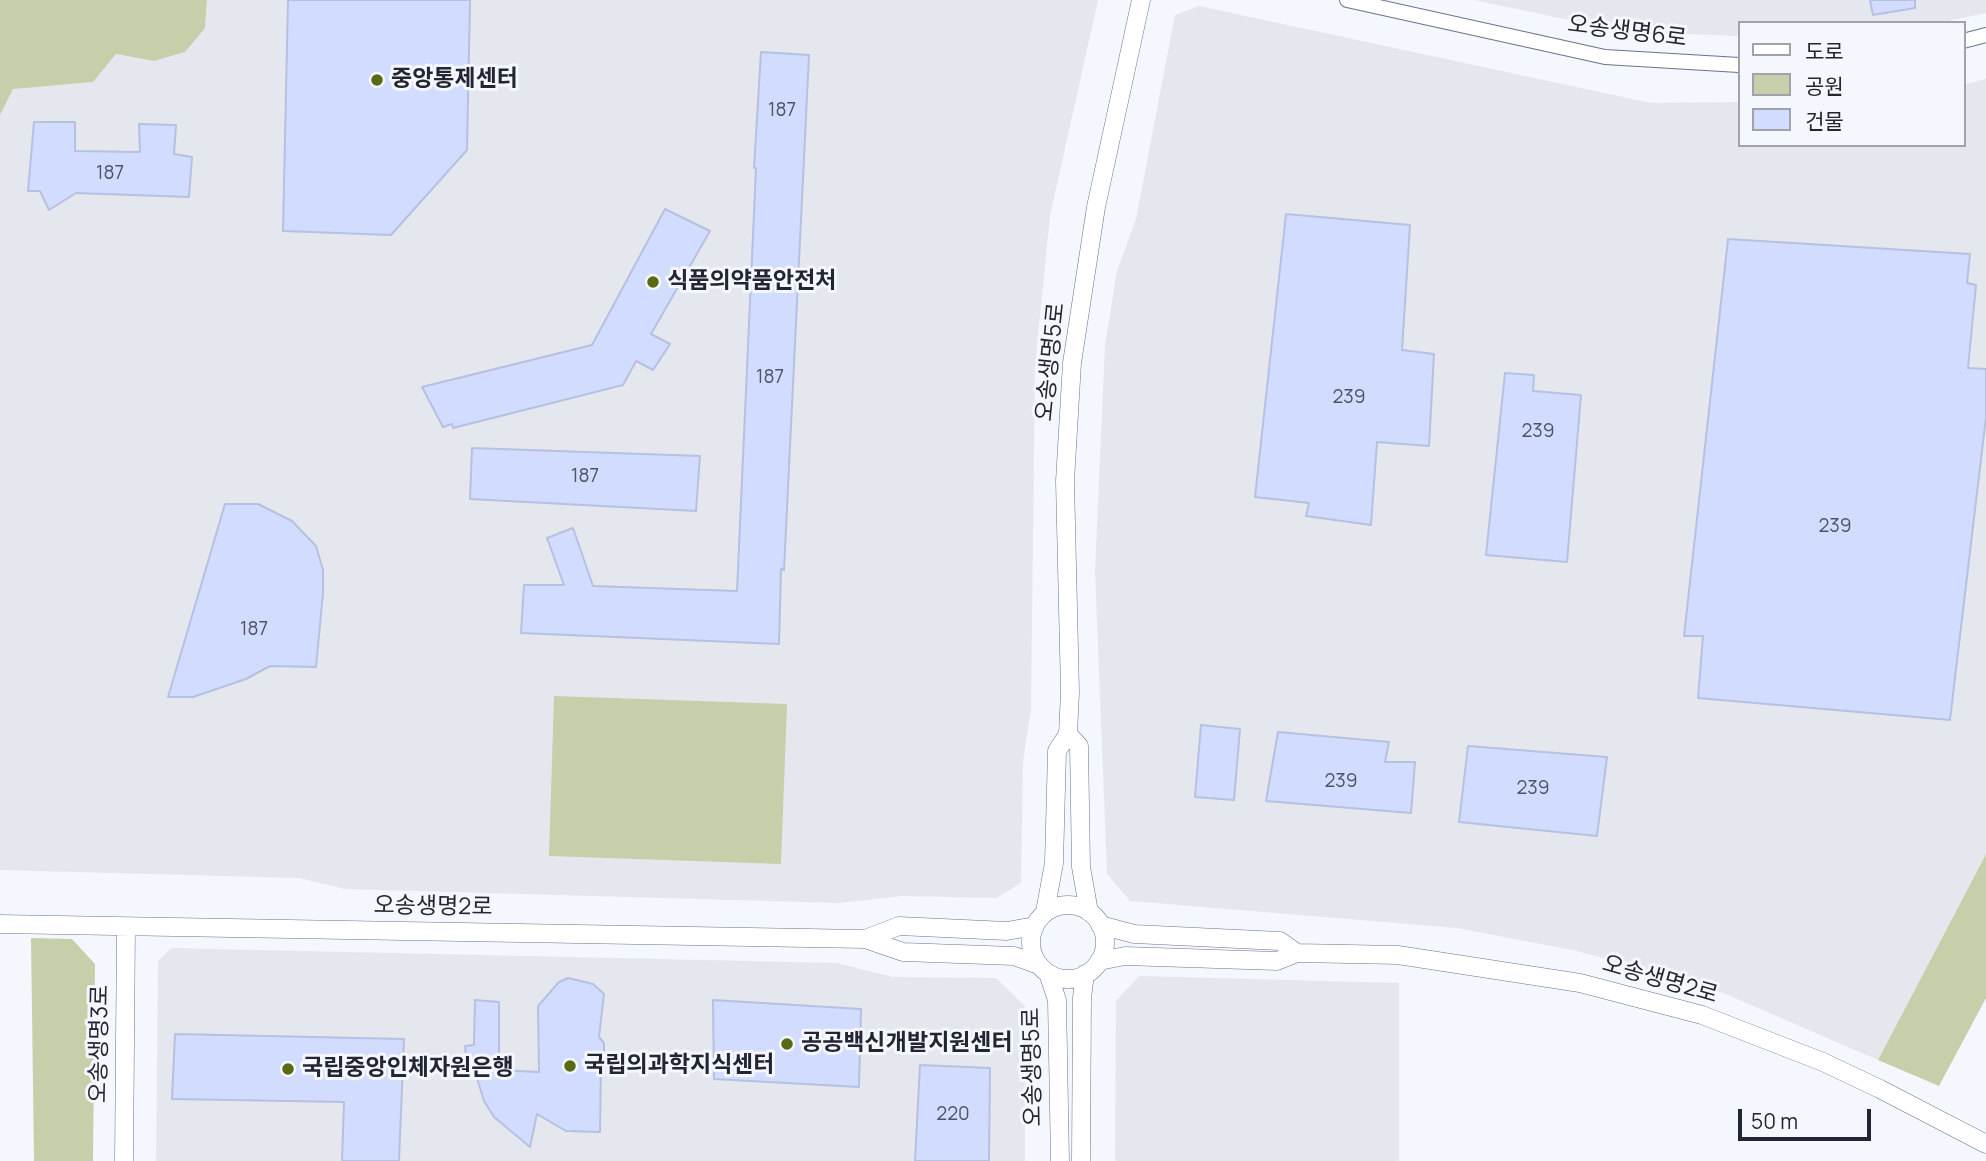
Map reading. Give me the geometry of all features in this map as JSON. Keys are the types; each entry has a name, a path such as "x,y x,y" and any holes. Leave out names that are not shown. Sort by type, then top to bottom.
{"street":[{"name":"오송생명5로","path":"1040,919 1054,863 1057,751 1068,734 1070,692 1065,481 1073,363 1096,207 1141,0"},
{"name":"오송생명6로","path":"1347,0 1605,57 1738,65"},
{"path":"1965,40 1986,35"},
{"name":"오송생명5로","path":"1068,734 1079,746 1082,867 1095,918"},
{"path":"1079,906 1095,918 1105,944 1099,961 1085,974 1060,978 1044,969 1033,955 1031,943 1040,919 1055,907 1079,906"},
{"name":"오송생명2로","path":"1095,918 1134,934 1280,941 1297,953"},
{"name":"오송생명2로","path":"865,939 899,926 1007,931 1040,919"},
{"name":"오송생명2로","path":"0,924 865,939 904,952 1014,956 1044,969"},
{"name":"오송생명3로","path":"124,1161 126,928"},
{"name":"오송생명2로","path":"1099,961 1125,956 1277,961 1297,953 1398,956 1580,983 1702,1015 1823,1062 1986,1143"},
{"name":"오송생명5로","path":"1044,969 1057,1000 1060,1161"},
{"name":"오송생명5로","path":"1081,1161 1082,998 1085,974"}],"shaded area":[{"path":"207,0 1098,0 1050,216 1035,366 1031,710 1023,761 1021,883 996,898 902,896 839,903 345,889 299,878 0,870 0,115 13,88 93,82 116,54 154,61 205,28"},
{"path":"1474,0 1986,0 1986,13 1948,21 1738,21 1738,36 1626,32"},
{"path":"1199,6 1651,103 1738,102 1738,147 1965,147 1965,84 1986,79 1986,854 1878,1060 1707,986 1577,951 1457,928 1130,901 1107,874 1095,571 1105,345 1117,271 1136,219 1175,15"},
{"path":"171,948 837,963 893,977 996,978 1025,1006 1025,1161 156,1161 158,961"},
{"path":"1139,976 1399,983 1399,1161 1115,1161 1116,1001"}],"green space":[{"path":"0,0 207,0 205,28 185,52 154,61 116,54 93,82 13,89 0,115"},
{"path":"554,696 787,704 781,864 549,856"},
{"path":"1986,854 1986,998 1939,1086 1878,1060"},
{"path":"31,938 72,939 95,964 93,1161 34,1161"}],"building":[{"name":"중앙통제센터","path":"288,0 470,0 467,150 391,235 283,231"},
{"path":"1870,0 1915,0 1915,8 1873,15"},
{"path":"761,52 809,55 779,644 521,633 524,585 564,585 547,538 573,528 593,586 737,591"},
{"path":"34,122 75,122 75,151 140,152 139,124 176,125 174,154 192,157 189,197 76,193 49,210 40,191 28,191"},
{"name":"식품의약품안전처","path":"665,209 710,231 651,334 670,344 653,370 636,361 623,385 453,428 452,424 443,427 422,387 592,345"},
{"path":"1286,214 1410,225 1402,350 1434,354 1429,446 1377,442 1371,525 1306,516 1309,503 1255,497"},
{"path":"1728,239 1970,254 1967,283 1976,285 1968,368 1986,369 1986,417 1950,720 1698,698 1703,636 1684,636"},
{"path":"1505,373 1534,375 1533,391 1581,395 1567,562 1486,555"},
{"path":"472,448 700,456 696,511 470,499"},
{"path":"225,504 258,504 292,521 316,546 323,570 323,593 316,667 270,666 246,679 193,697 168,697"},
{"path":"1201,725 1240,729 1234,800 1195,797"},
{"path":"1278,732 1389,742 1385,762 1415,762 1411,813 1266,801"},
{"path":"1468,746 1607,757 1597,836 1459,822"},
{"name":"국립의과학지식센터","path":"568,978 593,984 604,994 599,1037 604,1043 604,1056 601,1061 600,1132 566,1131 537,1114 530,1147 494,1117 484,1101 476,1075 468,1077 465,1046 474,1045 475,1000 499,1002 499,1070 539,1072 538,1006 559,982"},
{"name":"공공백신개발지원센터","path":"713,1000 861,1009 859,1087 714,1079"},
{"name":"국립중앙인체자원은행","path":"175,1034 404,1039 399,1161 342,1161 344,1102 172,1099"},
{"path":"920,1065 990,1068 989,1161 915,1161"}],"place":[{"name":"중앙통제센터","path":"377,80"},
{"name":"식품의약품안전처","path":"653,282"},
{"name":"공공백신개발지원센터","path":"787,1044"},
{"name":"국립의과학지식센터","path":"570,1066"},
{"name":"국립중앙인체자원은행","path":"288,1069"}]}
